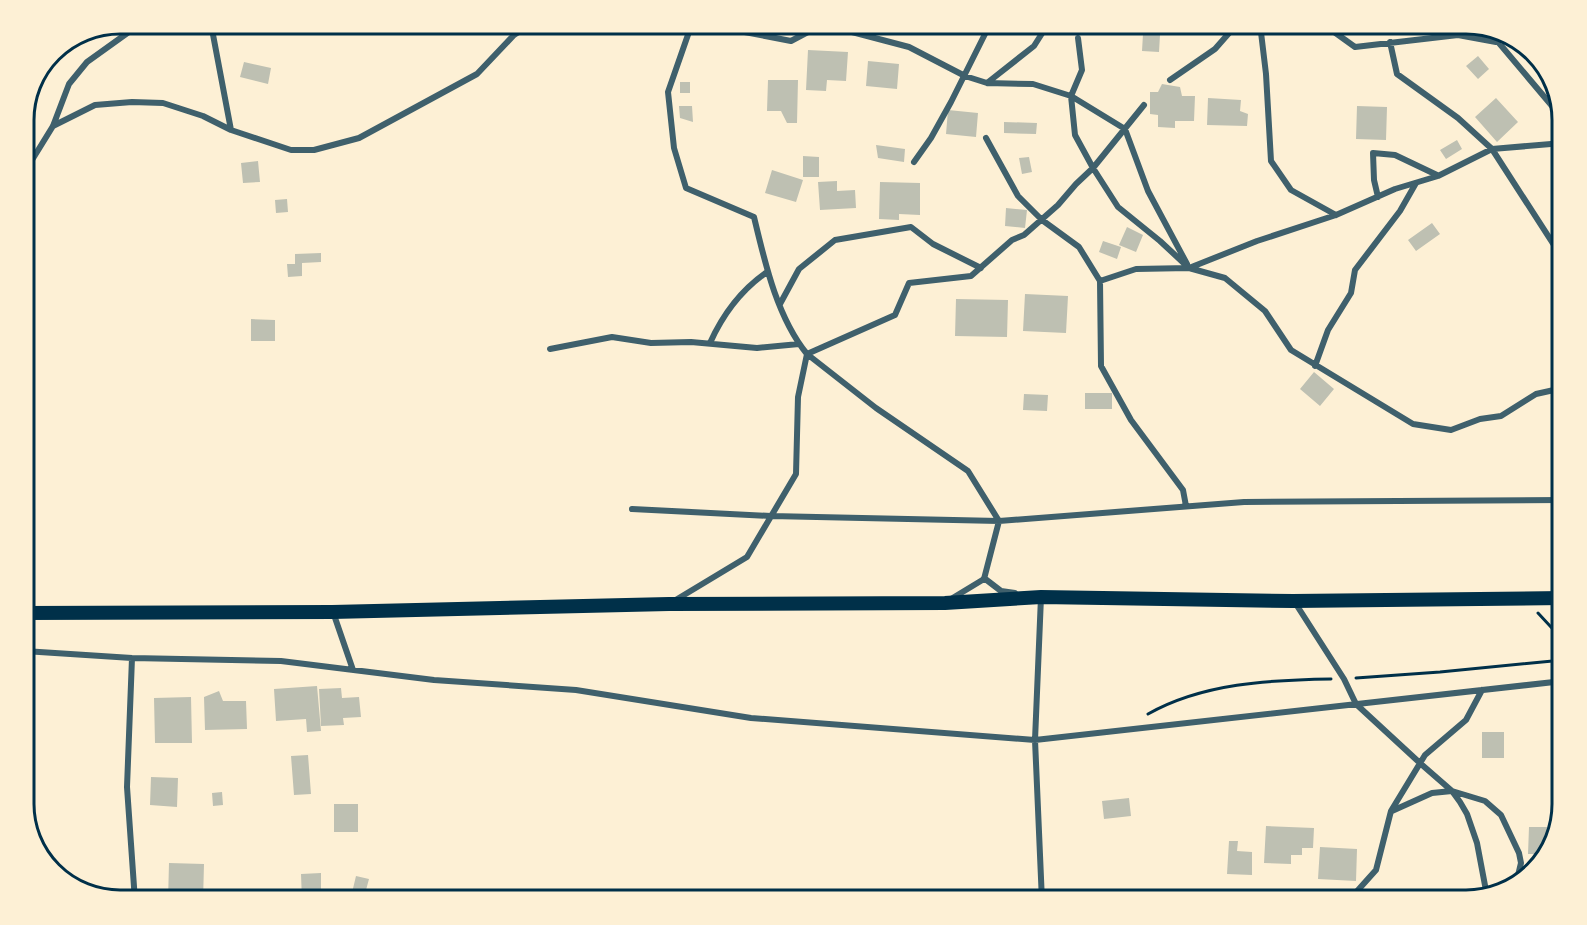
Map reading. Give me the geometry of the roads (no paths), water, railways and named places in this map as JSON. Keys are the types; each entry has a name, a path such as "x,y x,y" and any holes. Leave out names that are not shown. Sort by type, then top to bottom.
{"highway":[{"path":"35,613 332,612 669,604 945,603 1041,597 1293,601 1552,598"}],"street":[{"path":"35,155 52,126 69,84 87,62 126,34"},
{"path":"213,34 231,130"},
{"path":"52,126 95,105 132,102 164,103 203,116 231,130 291,150 314,150 359,138 477,74 516,34"},
{"path":"687,34 668,92 674,148 686,188 754,217 770,284 799,344 807,354 876,408 968,471 999,522 984,578 945,603"},
{"path":"755,34 791,41 804,34"},
{"path":"860,34 909,47 965,76 987,83 1033,84 1071,96 1125,129 1148,191 1189,268"},
{"path":"914,162 931,138 985,34"},
{"path":"987,83 1034,46 1042,34"},
{"path":"1170,80 1215,49 1228,34"},
{"path":"1261,34 1271,161 1291,190 1336,215"},
{"path":"1337,34 1355,47 1458,34 1500,41"},
{"path":"1078,38 1082,70 1071,96 1075,135 1118,207 1189,268"},
{"path":"1494,39 1549,95"},
{"path":"1390,42 1397,74 1458,118 1492,149 1552,242"},
{"path":"807,354 895,315 909,283 971,276 1012,240 1023,235 1042,220 1093,168 1144,105"},
{"path":"986,138 1018,196 1042,220 1079,247 1100,281 1101,366 1131,420 1183,490 1186,506"},
{"path":"1189,268 1336,215 1416,182 1438,176 1492,149 1552,144"},
{"path":"1378,197 1374,180 1373,153 1395,155 1438,176"},
{"path":"1315,366 1328,330 1351,293 1356,270 1400,211 1416,182"},
{"path":"780,304 799,269 835,240 912,227 933,244 981,268"},
{"path":"1100,281 1136,269 1189,268 1226,278 1265,311 1291,350 1413,424 1451,430 1480,419 1501,416 1536,394 1552,390"},
{"path":"710,343 718,325 735,300 751,283 767,272"},
{"path":"550,349 612,337 651,343 691,342 757,348 799,344"},
{"path":"669,604 747,557 796,474 798,397 807,354"},
{"path":"632,509 771,516 999,522 1244,502 1552,500"},
{"path":"984,578 1001,591 1041,597 1035,740 1042,890"},
{"path":"1293,601 1344,679 1356,704 1452,790 1467,814 1477,843 1486,889"},
{"path":"332,612 353,670"},
{"path":"35,652 132,658 281,661 434,680 576,690 751,718 1035,740 1552,682"},
{"path":"132,658 127,787 134,890"},
{"path":"1359,890 1376,870 1391,811 1425,755 1466,720 1482,690"},
{"path":"1391,811 1432,793 1452,790 1485,801 1501,815 1514,840 1521,863 1519,873"}]}
